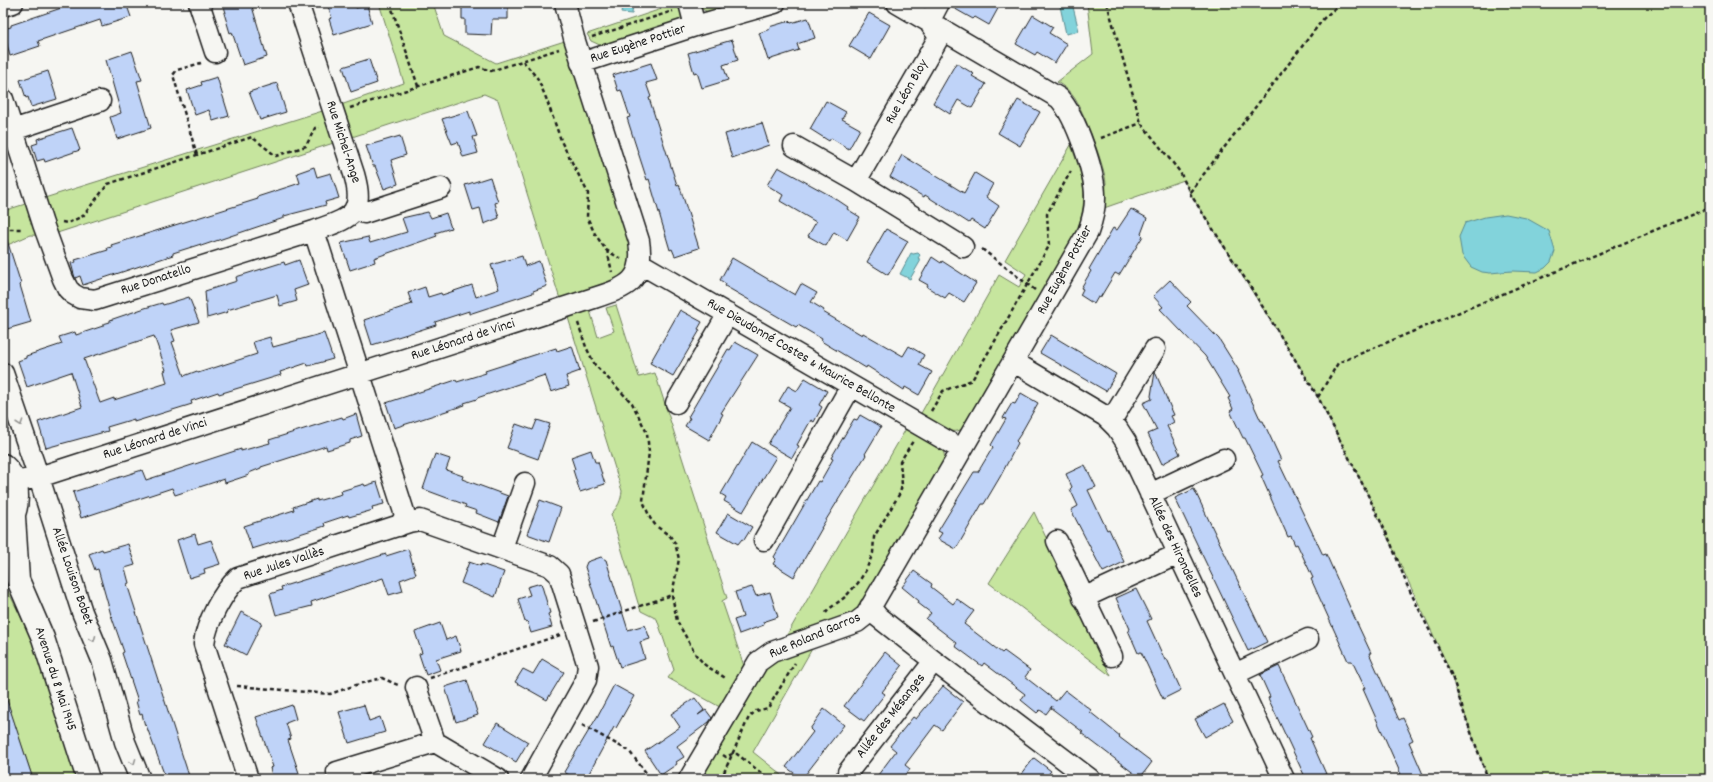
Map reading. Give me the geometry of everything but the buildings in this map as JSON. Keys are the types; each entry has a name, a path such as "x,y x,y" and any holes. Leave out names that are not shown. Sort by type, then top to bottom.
{"main road":[{"name":"Avenue du 8 Mai 1945","path":"9,474 17,494 17,506 9,525 11,574 43,638 88,779"}],"street":[{"path":"3,6 14,3"},
{"path":"198,3 215,52"},
{"name":"Rue Michel-Ange","path":"298,3 354,174 359,194 356,208"},
{"path":"565,3 568,19 581,62 639,241 641,264"},
{"name":"Rue Eugène Pottier","path":"581,62 695,26 775,3"},
{"name":"Rue Eugène Pottier","path":"897,3 1053,93 1062,102 1069,114 1083,146 1093,179 1095,200 1088,232 1014,362 961,449"},
{"path":"929,22 939,3"},
{"name":"Rue Eugène Pottier","path":"689,5 695,26"},
{"name":"Rue Léon Bloy","path":"856,181 939,37 929,22"},
{"path":"3,100 13,130 50,223"},
{"path":"13,130 100,101"},
{"path":"794,146 856,181 963,247"},
{"path":"399,526 405,517 404,512 314,231 343,220 356,208 364,213 441,188"},
{"name":"Rue Donatello","path":"50,223 68,289 80,298 95,300 314,231"},
{"name":"Rue Léonard de Vinci","path":"9,474 39,477 571,306 619,290 633,278 641,264"},
{"name":"Rue Dieudonné Costes & Maurice Bellonte","path":"641,264 961,449"},
{"path":"676,404 728,314"},
{"path":"1111,421 1155,349"},
{"name":"Allée des Hirondelles","path":"1014,362 1111,421 1126,442 1284,779"},
{"name":"Allée Louison Bobet","path":"3,373 39,477 82,612 102,660 125,742 140,779"},
{"path":"764,540 852,386"},
{"name":"Rue Roland Garros","path":"688,779 741,688 758,662 772,652 857,622 864,618 961,449"},
{"path":"1150,494 1224,459"},
{"path":"502,548 525,483"},
{"name":"Rue Jules Vallès","path":"248,779 204,644 207,629 232,584 238,578 415,520 424,521 502,548 550,566 559,574 578,629 588,666 586,680 531,779"},
{"path":"1056,541 1112,656"},
{"path":"1083,598 1178,554"},
{"path":"870,607 878,617 1081,777"},
{"path":"1235,674 1308,639"},
{"name":"Allée des Mésanges","path":"848,772 934,661"},
{"path":"416,687 435,742 498,779"},
{"path":"337,772 435,742"}],"path":[{"path":"390,3 418,86"},
{"path":"1107,3 1141,123 1180,172 1190,192 1318,397 1390,541 1407,585 1452,676 1488,779"},
{"path":"1190,192 1324,18 1341,3"},
{"path":"589,38 689,5"},
{"path":"348,109 479,67 491,71 561,49"},
{"path":"197,155 173,75 177,70 214,59 215,52"},
{"path":"523,61 538,79 562,143 588,193 587,218 595,234 606,250 625,261 641,264"},
{"path":"50,223 68,223 83,216 108,184 252,137 276,156 306,146 315,128 322,126"},
{"path":"1318,397 1338,363 1710,207"},
{"path":"3,227 8,229 21,229"},
{"path":"963,247 973,244 1027,286 1049,299"},
{"path":"571,306 586,347 595,365 629,400 647,433 648,452 643,501 650,518 656,526 670,536 679,559 672,595 677,621 696,655 705,665 741,688"},
{"path":"218,688 226,685 330,694 382,678 406,688 416,687 428,679 578,629 586,624 672,595"},
{"path":"566,716 629,752 651,779"},
{"path":"708,745 726,757 732,754 737,754 769,779"}],"green space":[{"path":"379,3 433,3 444,36 496,63 574,38 641,264 587,301 598,337 614,331 606,308 616,305 639,377 655,373 727,598 722,601 744,666 758,662 727,711 668,678 674,670 657,619 641,611 638,603 611,514 619,504 622,491 498,100 484,94 48,236 30,235 3,247 3,211 332,108 404,83"},
{"path":"682,3 681,17 678,21 671,25 602,46 591,41 587,34"},
{"path":"697,3 743,3 710,13 698,7"},
{"path":"1087,3 1710,3 1710,779 1488,779 1446,662 1365,489 1312,386 1191,195 1184,180 1104,208 1106,183 1105,175 1093,138 1073,96 1057,82 1093,54"},
{"path":"1071,145 1082,178 1084,197 1081,219 1077,232 964,427 960,430 951,431 940,427 920,415 999,275 1019,287 1026,274 1005,260"},
{"path":"907,427 943,449 945,459 861,607 855,613 784,640"},
{"path":"1034,512 1111,676 989,583"},
{"path":"3,581 36,647 78,779 33,779 3,690"},
{"path":"813,647 753,752 787,779 700,779 759,674 771,662"}],"water":[{"path":"622,3 633,3 632,14 621,13"},
{"path":"1072,3 1079,31 1066,34 1060,6"},
{"path":"1506,214 1526,218 1549,231 1555,251 1551,262 1545,268 1537,272 1482,272 1471,267 1462,255 1459,237 1465,223 1485,217"},
{"path":"911,253 918,253 920,255 918,258 921,260 910,279 900,274"}]}
